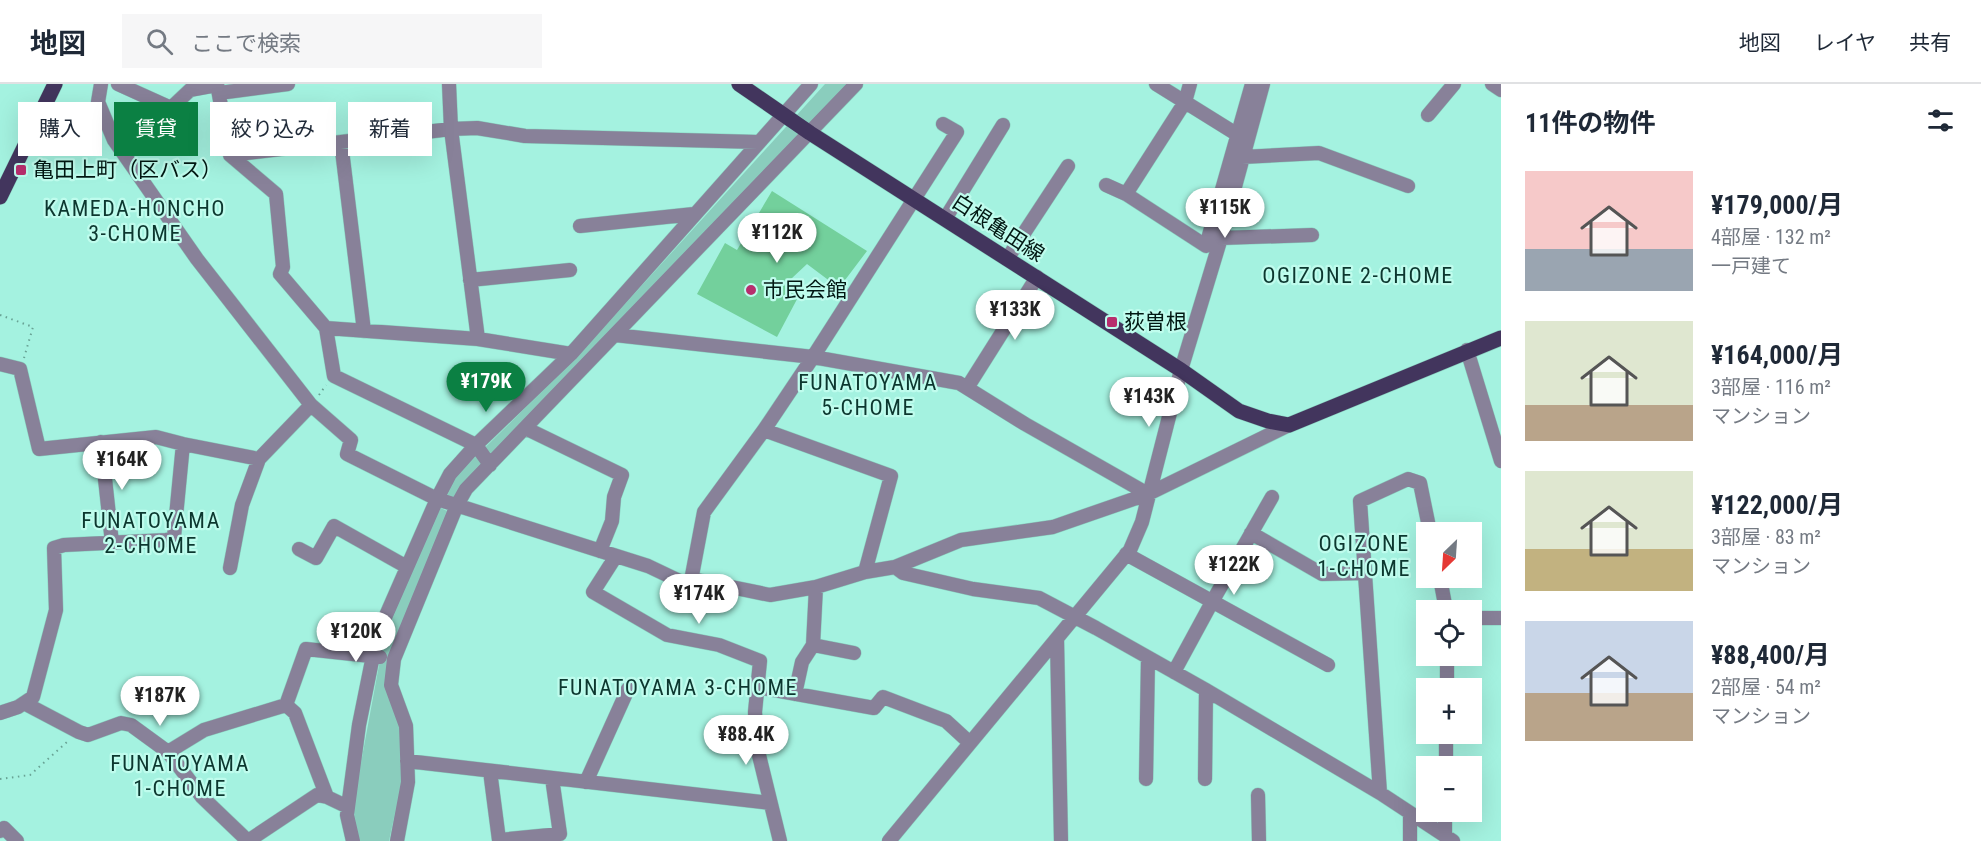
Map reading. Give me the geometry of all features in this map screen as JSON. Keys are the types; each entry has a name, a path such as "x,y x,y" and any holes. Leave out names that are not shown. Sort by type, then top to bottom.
{"main road":[{"path":"0,197 5,174 56,84"},
{"name":"白根亀田線","path":"739,84 810,134 1181,370 1239,411 1288,425"},
{"path":"1288,425 1501,338"}],"street":[{"path":"101,84 98,102 114,140 197,259 311,405 351,440 347,454 437,499 648,566 690,586"},
{"path":"118,84 171,108 190,90 288,84"},
{"path":"450,84 451,129 478,339"},
{"path":"344,841 360,725 377,636 450,474 476,445 571,354 811,84"},
{"path":"397,841 408,782 406,726 391,686 394,659 457,505 466,489 856,84"},
{"path":"1156,84 1238,135"},
{"path":"1126,194 1185,102 1190,84"},
{"path":"1106,185 1126,194 1206,246 1252,84"},
{"path":"889,841 1126,554 1142,522 1181,370 1221,238 1263,84"},
{"path":"1428,115 1454,84"},
{"path":"1492,84 1501,90"},
{"path":"218,87 221,102"},
{"path":"690,586 704,512 764,430 813,357 957,132 943,124"},
{"path":"945,219 1004,125"},
{"path":"336,143 477,128 525,136 758,142"},
{"path":"341,142 364,331"},
{"path":"1242,157 1319,153 1408,186"},
{"path":"231,156 276,194 283,267 280,274 326,328 334,376 476,445 490,465"},
{"path":"1007,259 1068,166"},
{"path":"580,226 694,214"},
{"path":"1221,238 1312,235"},
{"path":"471,280 570,270"},
{"path":"967,388 1036,278"},
{"path":"326,328 478,339 571,354"},
{"path":"615,335 813,357 959,383 1025,424 1148,494"},
{"path":"1467,350 1501,461"},
{"path":"0,364 20,369 39,449 156,437 259,459"},
{"path":"230,568 242,505 259,459 311,405"},
{"path":"690,586 697,580 770,595 816,587 865,572 895,567 962,540 1053,527 1148,494 1288,425"},
{"path":"525,428 622,475 614,497 612,521 600,551"},
{"path":"764,430 891,476 865,572"},
{"path":"101,442 112,543"},
{"path":"0,713 18,707 33,697 56,610 54,548 64,545 166,540 174,537 183,444"},
{"path":"1380,793 1360,501 1408,478 1420,483 1428,522"},
{"path":"1174,672 1272,497"},
{"path":"299,549 315,558 334,526 407,567"},
{"path":"1251,533 1322,573 1365,573"},
{"path":"1126,554 1328,665"},
{"path":"616,556 593,592 667,635 719,645 760,661 755,712 757,747 780,841"},
{"path":"895,567 903,573 973,589 1039,598 1206,690 1380,793 1449,838"},
{"path":"795,694 802,662 813,645 816,587"},
{"path":"1482,618 1501,618"},
{"path":"1057,639 1060,841"},
{"path":"813,645 854,653"},
{"path":"286,705 306,649 394,659"},
{"path":"1146,779 1148,658"},
{"path":"757,687 874,708 883,698 946,721 970,743"},
{"path":"586,782 628,689"},
{"path":"1205,779 1206,690"},
{"path":"24,703 88,735 121,723 130,724 168,752 202,797 248,841 316,795 327,797 347,811 352,841"},
{"path":"168,752 204,730 286,705"},
{"path":"286,705 295,713 327,797"},
{"path":"407,761 770,803"},
{"path":"490,771 499,840 560,834 552,778"},
{"path":"1258,795 1258,841"},
{"path":"1410,813 1410,841"},
{"path":"1447,822 1449,838"},
{"path":"0,831 4,828 16,841"}],"path":[{"path":"0,315 33,327 20,369"},
{"path":"311,405 334,376"},
{"path":"0,779 30,775 79,732"}],"shaded area":[{"path":"825,84 850,84 453,498 445,501 455,477 574,360"},
{"path":"439,507 447,511 388,658 402,729 402,781 389,841 359,841 353,806 384,638"}],"building":[{"path":"772,191 867,251 839,288 807,264 791,279 804,286 777,337 697,294 725,243 737,250"}],"place":[{"name":"亀田上町（区バス）","path":"21,170"},
{"name":"市民会館","path":"751,290"},
{"name":"荻曽根","path":"1112,322"}],"district":[{"name":"KAMEDA-HONCHO 3-CHOME","path":"135,220"},
{"name":"OGIZONE 2-CHOME","path":"1358,275"},
{"name":"FUNATOYAMA 5-CHOME","path":"868,394"},
{"name":"FUNATOYAMA 2-CHOME","path":"151,533"},
{"name":"OGIZONE 1-CHOME","path":"1364,556"},
{"name":"FUNATOYAMA 3-CHOME","path":"678,687"},
{"name":"FUNATOYAMA 1-CHOME","path":"180,776"}]}
